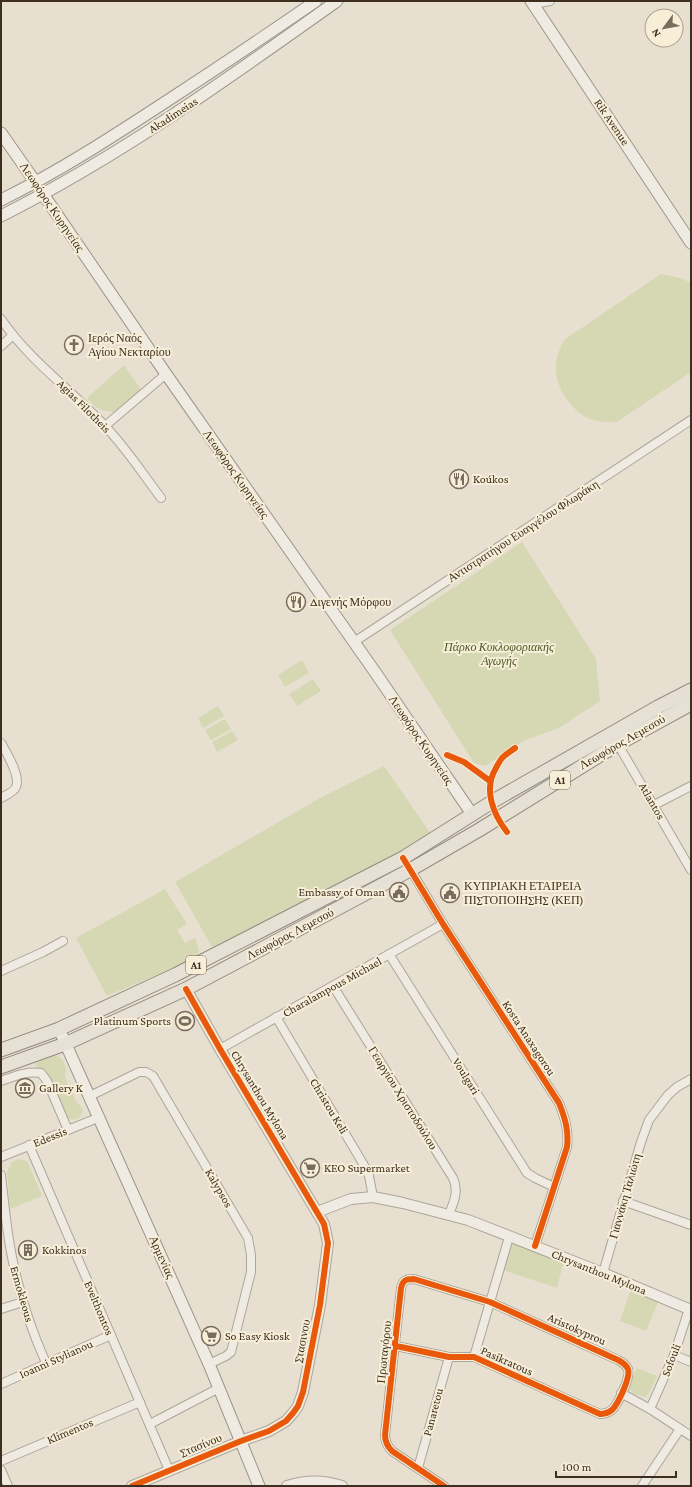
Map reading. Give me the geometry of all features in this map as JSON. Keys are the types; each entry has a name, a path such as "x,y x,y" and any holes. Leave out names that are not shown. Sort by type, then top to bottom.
{"main road":[{"name":"Akadimeias","path":"1,200 36,183 132,124 243,52 316,1"},
{"name":"Akadimeias","path":"1,216 44,194 179,112 337,1"},
{"name":"Rik Avenue","path":"532,3 691,243"},
{"name":"Λεωφόρος Κυρηνείας","path":"1,133 36,183"},
{"name":"Λεωφόρος Κυρηνείας","path":"44,194 166,374 354,642 472,814"},
{"name":"Λεωφόρος Λεμεσού","path":"1,1067 65,1044 186,989 410,870 479,830 615,738 691,690"},
{"name":"Λεωφόρος Λεμεσού","path":"1,1050 59,1029 175,975 403,858 472,814 615,738 691,704"},
{"name":"Αρμενίας","path":"59,1029 100,1117 209,1364 259,1486"}],"street":[{"path":"532,3 550,1"},
{"name":"Λεωφόρος Κυρηνείας","path":"36,183 44,194"},
{"name":"Agias Filotheis","path":"1,318 13,336 105,426 161,498"},
{"path":"1,346 13,336"},
{"path":"105,426 166,374"},
{"name":"Αντιστρατήγου Ευαγγέλου Φλωράκη","path":"354,642 691,420"},
{"name":"Atlantos","path":"615,738 689,861 691,870"},
{"path":"1,743 14,769 17,779 17,786 14,791 1,798"},
{"path":"654,805 691,786"},
{"name":"Kosta Anaxagorou","path":"403,858 443,924 559,1103 563,1113 568,1137 567,1146 535,1246"},
{"name":"Charalampous Michael","path":"220,1049 443,924"},
{"path":"1,971 36,956 63,940"},
{"name":"Voulgari","path":"389,954 527,1172 535,1178 554,1187"},
{"name":"Γεωργίου Χριστοδούλου","path":"333,986 453,1178 456,1184 456,1191 450,1214"},
{"name":"Chrysanthou Mylona","path":"186,989 317,1212 352,1200 373,1197 388,1199 450,1214 604,1273 690,1310"},
{"name":"Christou Keli","path":"276,1018 370,1176 373,1197"},
{"path":"1,1081 22,1074 32,1072 41,1073 47,1081 68,1130"},
{"name":"Kalypsos","path":"90,1096 139,1072 146,1072 153,1076 158,1082 248,1238 251,1255 251,1272 231,1352 209,1364"},
{"name":"Γιαννάκη Ταλιώτη","path":"604,1273 641,1142 649,1120 668,1095 677,1087 691,1079"},
{"name":"Edessis","path":"1,1157 100,1117"},
{"name":"Evelthontos","path":"29,1145 169,1470"},
{"name":"Ermokleous","path":"1,1175 10,1249 23,1302 34,1335 46,1363"},
{"path":"624,1201 691,1224"},
{"name":"Στασινου","path":"240,1441 269,1431 286,1421 296,1410 301,1400 320,1306 328,1249 327,1231 317,1212"},
{"path":"474,1357 509,1237"},
{"name":"Πρωταγόρου","path":"444,1486 392,1451 387,1446 385,1441 401,1288 403,1282 414,1279 490,1302"},
{"path":"1,1309 23,1302"},
{"name":"Aristokyprou","path":"490,1302 622,1362 627,1367 629,1373 621,1393"},
{"name":"Sofouli","path":"650,1409 674,1355 690,1310"},
{"name":"Ioanni Stylianou","path":"1,1384 111,1335"},
{"name":"Pasikratous","path":"396,1346 448,1357 474,1357 596,1413 608,1413 614,1408 621,1393"},
{"path":"674,1355 691,1362"},
{"name":"Panaretou","path":"418,1468 448,1357"},
{"path":"150,1424 219,1388"},
{"path":"621,1393 650,1409 691,1436"},
{"name":"Klimentos","path":"1,1461 140,1402"},
{"path":"642,1486 680,1429"},
{"name":"Στασίνου","path":"169,1470 240,1441"},
{"path":"1,1470 8,1486"},
{"path":"132,1486 169,1470"},
{"path":"287,1486 314,1481 342,1486"}],"green space":[{"path":"661,274 681,278 691,283 691,372 617,422 596,421 584,416 568,401 560,388 556,373 558,353 564,340"},
{"path":"124,365 141,390 114,412 99,409 93,405 87,398"},
{"name":"Πάρκο Κυκλοφοριακής Αγωγής","path":"522,542 596,659 600,701 559,728 525,740 485,766 474,763 390,630"},
{"path":"302,660 309,673 285,687 278,675"},
{"path":"313,679 321,691 297,706 289,694"},
{"path":"218,706 224,716 203,728 198,718"},
{"path":"225,719 231,729 211,740 205,730"},
{"path":"232,731 238,740 217,752 212,742"},
{"path":"384,766 431,834 380,864 212,947 175,882 320,798"},
{"path":"165,889 187,924 177,930 185,943 195,938 199,949 196,958 107,996 76,938"},
{"path":"52,1055 60,1057 63,1061 66,1068 65,1077 77,1103 81,1106 83,1112 77,1119 72,1120 68,1118 47,1072 37,1068 35,1063"},
{"path":"18,1159 24,1160 28,1163 42,1196 10,1209 7,1172 12,1162"},
{"path":"511,1240 564,1260 557,1288 503,1270"},
{"path":"630,1292 658,1302 646,1331 620,1321"},
{"path":"637,1368 657,1376 649,1393 645,1397 634,1394 629,1389"}],"cycle path":[{"path":"507,832 502,825 491,801 490,784 492,776 500,761 515,748"},
{"path":"447,755 464,762 490,781"},
{"path":"403,858 443,924 559,1103 563,1114 567,1130 567,1147 535,1246"},
{"path":"132,1486 269,1431 286,1421 293,1413 298,1406 303,1392 320,1305 328,1243 324,1224 186,989"},
{"path":"396,1346 449,1357 474,1357 600,1414 611,1411 615,1407 626,1384 628,1369 618,1360 490,1302 414,1279 405,1280 401,1288 385,1440 392,1451 444,1486"}],"place":[{"name":"Ιερός Ναός Αγίου Νεκταρίου","path":"74,345"},
{"name":"Koúkos","path":"459,479"},
{"name":"Διγενής Μόρφου","path":"296,602"},
{"name":"Embassy of Oman","path":"399,892"},
{"name":"ΚΥΠΡΙΑΚΗ ΕΤΑΙΡΕΙΑ ΠΙΣΤΟΠΟΙΗΣΗΣ (ΚΕΠ)","path":"450,893"},
{"name":"Platinum Sports","path":"185,1021"},
{"name":"Gallery K","path":"25,1088"},
{"name":"KEO Supermarket","path":"310,1168"},
{"name":"Kokkinos","path":"28,1250"},
{"name":"So Easy Kiosk","path":"211,1336"}]}
